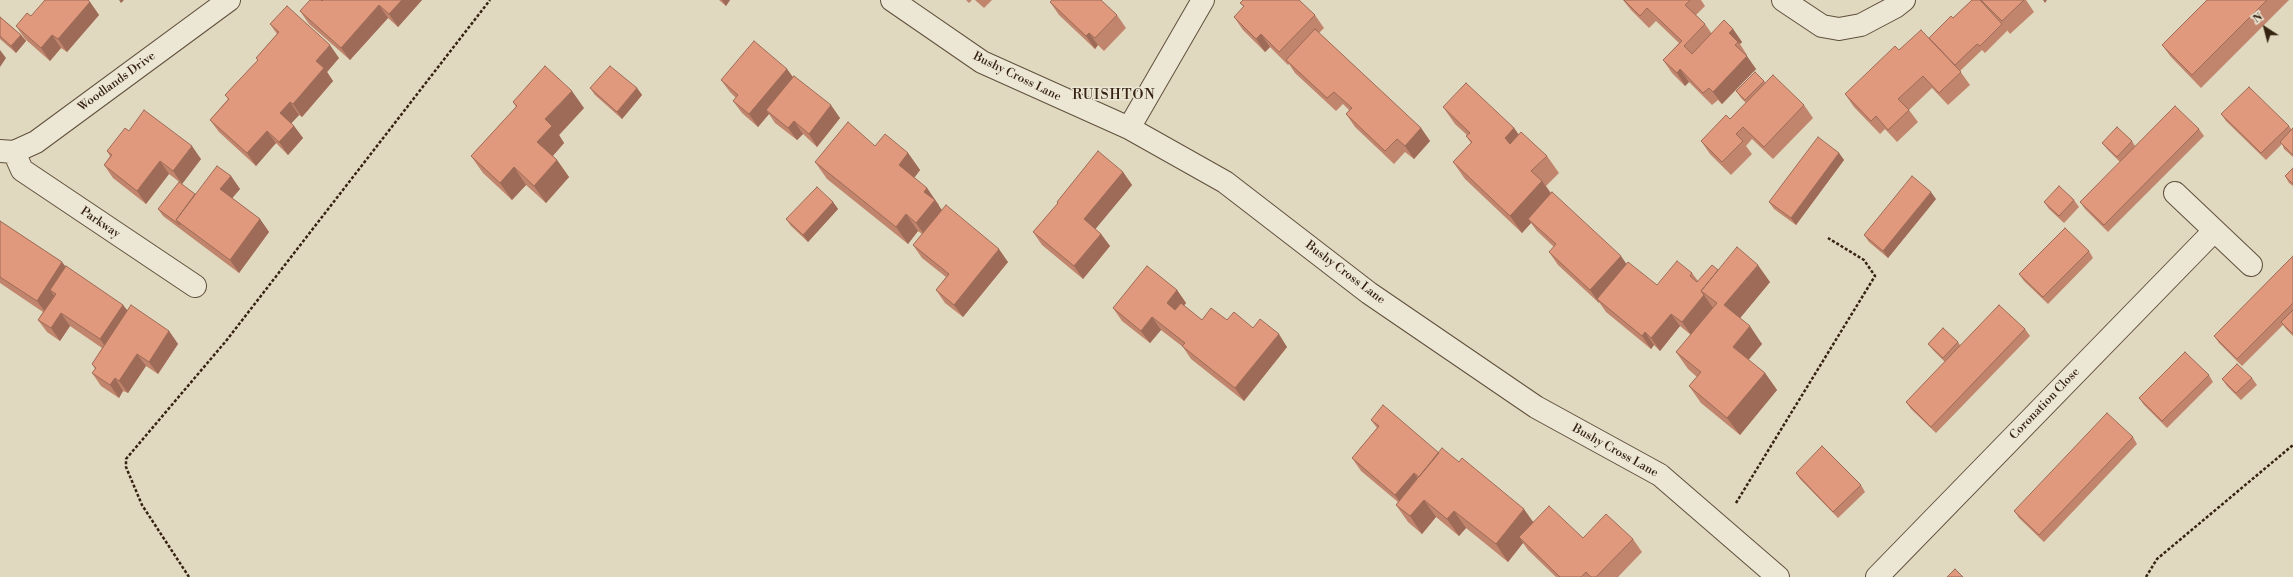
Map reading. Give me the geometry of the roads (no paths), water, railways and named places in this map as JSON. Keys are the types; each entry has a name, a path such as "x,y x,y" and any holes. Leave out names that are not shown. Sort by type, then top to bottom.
{"street":[{"name":"Woodlands Drive","path":"7,151 36,142 229,0"},
{"name":"Bushy Cross Lane","path":"892,0 982,62 1129,128 1225,182 1369,293 1536,407 1660,475 1778,577"},
{"path":"1129,128 1203,0"},
{"path":"1783,0 1822,26 1839,29 1861,24 1895,7 1904,0"},
{"name":"Parkway","path":"7,151 22,170 195,286"},
{"path":"2175,193 2251,265"},
{"name":"Coronation Close","path":"1877,577 2214,231"}],"district":[{"name":"RUISHTON","path":"1114,96"}]}
